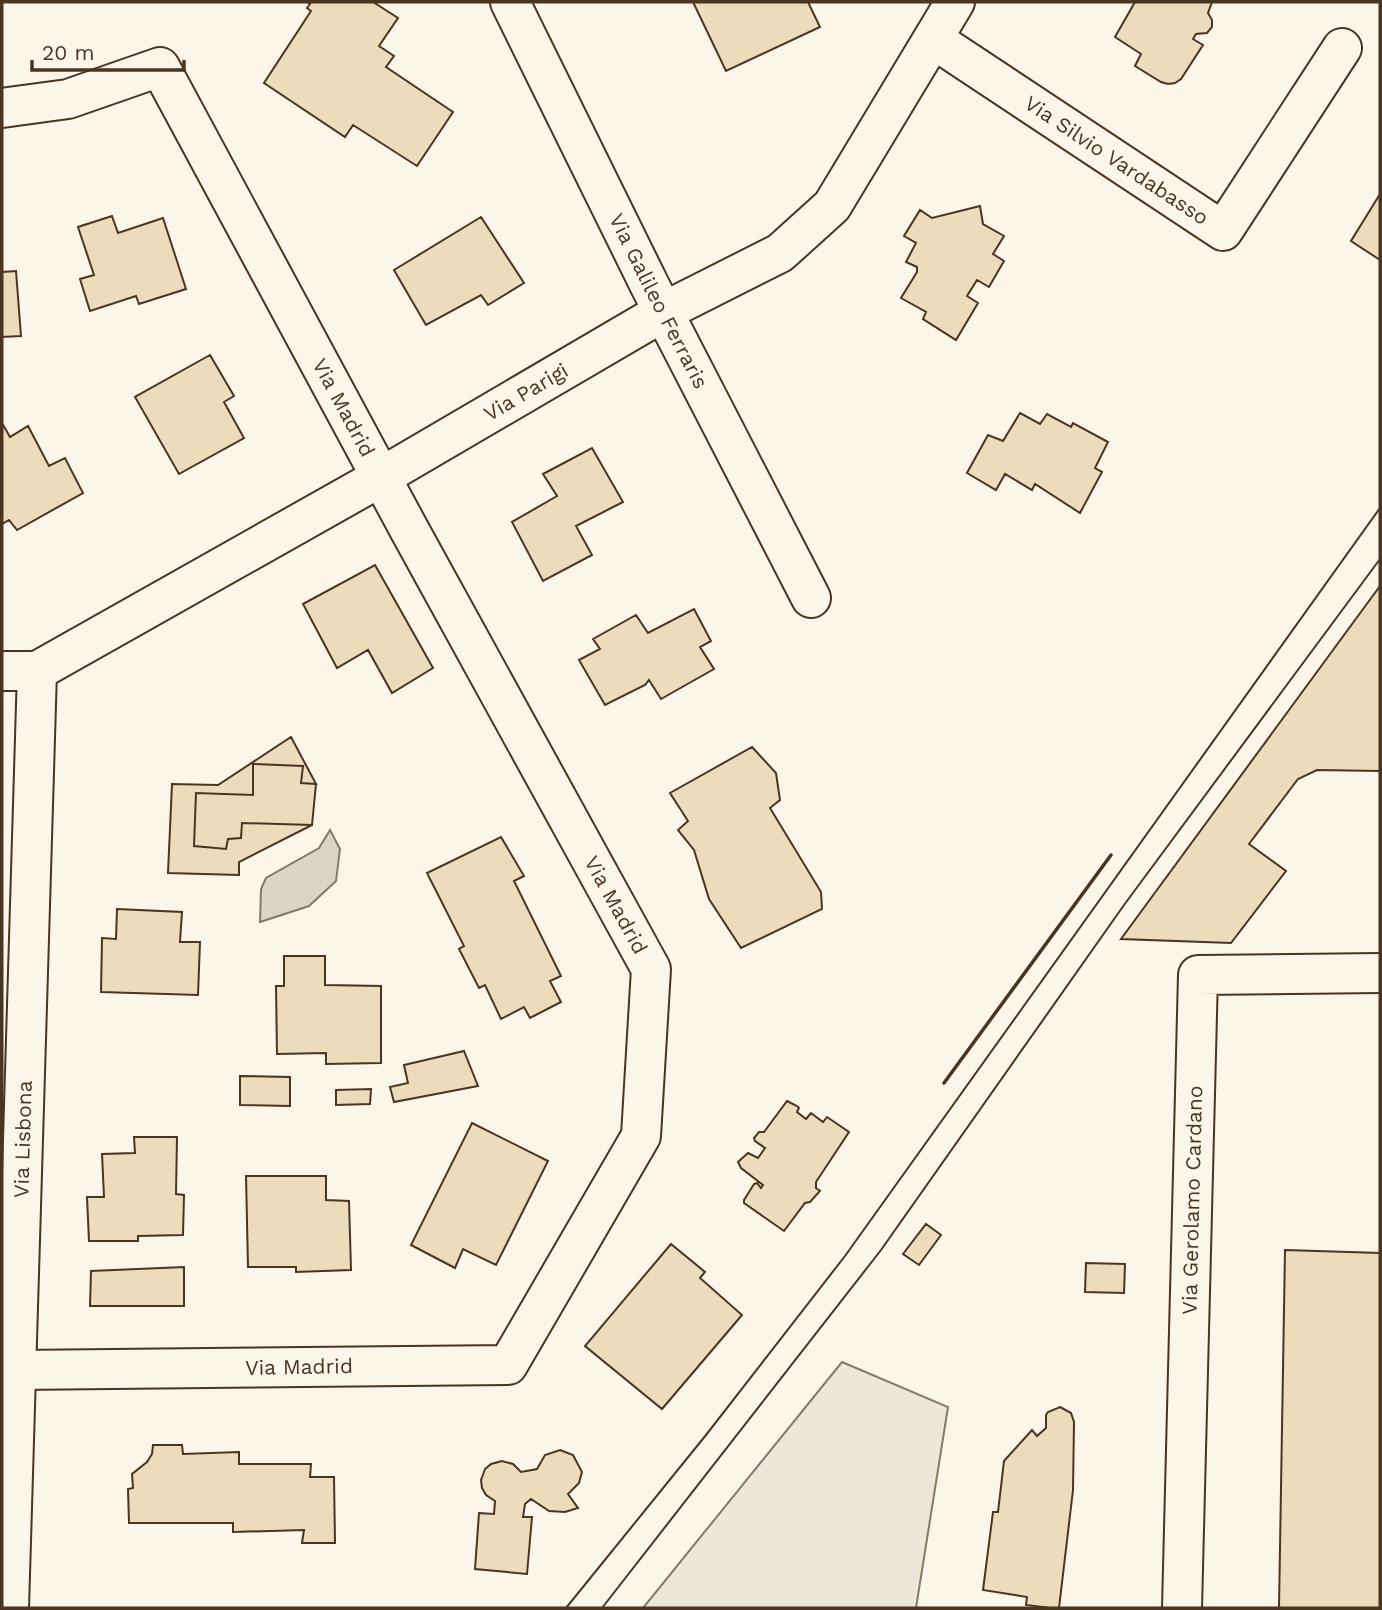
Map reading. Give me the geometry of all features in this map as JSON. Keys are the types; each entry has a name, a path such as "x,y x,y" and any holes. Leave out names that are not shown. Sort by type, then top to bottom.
{"street":[{"name":"Via Galileo Ferraris","path":"510,2 663,312 811,598"},
{"name":"Via Parigi","path":"19,671 381,477 663,312 780,253 832,206 945,14"},
{"name":"Via Silvio Vardabasso","path":"945,14 1223,231 1342,48"},
{"name":"Via Madrid","path":"2,108 68,99 160,67 651,969 640,1136 508,1365 17,1370"},
{"name":"Via Lisbona","path":"9,1608 17,1370 13,1134 19,671"},
{"name":"Via Gerolamo Cardano","path":"1182,1608 1198,975 1380,973"},
{"path":"2,1608 9,1608"}],"shaded area":[{"path":"330,830 340,849 336,881 309,906 260,922 261,889 266,878 319,848"},
{"path":"842,1362 948,1407 916,1608 643,1608"}],"building":[{"path":"307,2 373,2 398,18 379,46 394,56 386,67 453,112 417,166 353,125 345,137 264,83 311,11 307,8 310,4"},
{"path":"693,2 808,2 820,27 726,71"},
{"path":"1135,2 1212,2 1208,13 1212,27 1207,33 1196,34 1193,39 1203,45 1181,79 1175,83 1161,82 1135,66 1141,54 1115,37"},
{"path":"1380,194 1380,260 1351,241"},
{"path":"980,206 983,224 1004,236 993,254 1004,261 989,287 977,280 967,296 978,303 956,340 923,319 926,312 901,298 917,272 917,267 906,262 916,243 904,236 920,210 932,218"},
{"path":"112,216 118,233 163,218 186,289 139,304 136,296 90,311 80,279 94,275 78,227"},
{"path":"481,217 524,283 488,305 481,295 426,325 394,270"},
{"path":"16,271 21,336 2,337 2,272"},
{"path":"210,355 234,396 224,402 244,438 179,474 135,397"},
{"path":"1020,413 1040,424 1047,414 1071,427 1073,423 1108,442 1095,468 1102,472 1080,513 1035,484 1032,490 1005,474 996,490 967,473 988,435 1003,441"},
{"path":"2,423 10,437 28,426 49,466 65,458 83,493 17,530 9,520 2,524"},
{"path":"592,448 623,502 576,526 592,555 543,581 512,522 557,496 543,474"},
{"path":"375,565 433,668 392,693 368,650 337,668 303,604"},
{"path":"1380,586 1380,771 1317,770 1298,779 1249,844 1286,871 1231,943 1121,939"},
{"path":"694,609 711,641 700,647 714,669 661,699 649,680 645,685 605,705 579,660 600,649 593,639 636,615 648,633"},
{"path":"291,737 316,784 301,783 303,766 253,764 253,795 196,793 194,846 226,849 228,839 241,838 242,823 312,825 239,862 239,875 168,873 172,784 218,785"},
{"path":"752,747 776,773 780,800 770,808 821,892 822,909 741,948 709,899 694,850 678,830 688,821 670,793"},
{"path":"253,764 303,766 301,783 316,784 312,825 242,823 241,838 228,839 226,849 194,846 196,793 253,795"},
{"path":"501,837 524,876 514,881 561,976 550,981 561,1002 530,1018 524,1007 501,1019 485,985 479,988 459,949 464,946 427,873"},
{"path":"117,909 182,912 180,942 200,942 198,995 101,992 102,938 116,939"},
{"path":"284,956 325,956 325,985 381,986 381,1063 326,1064 326,1053 277,1054 276,986 284,986"},
{"path":"464,1051 478,1086 394,1102 390,1087 408,1083 404,1065"},
{"path":"240,1076 290,1077 290,1106 240,1105"},
{"path":"371,1089 370,1104 336,1105 336,1090"},
{"path":"787,1101 797,1106 797,1112 806,1119 811,1113 823,1122 827,1117 849,1132 816,1182 816,1188 820,1191 810,1202 805,1203 784,1231 744,1203 754,1184 757,1183 761,1188 763,1185 741,1168 738,1162 748,1153 758,1158 765,1148 754,1138 759,1132 764,1132"},
{"path":"472,1123 548,1161 496,1265 463,1249 455,1268 411,1245"},
{"path":"134,1137 177,1137 176,1194 184,1195 183,1235 138,1236 138,1241 89,1241 87,1197 104,1197 102,1154 135,1153"},
{"path":"246,1176 326,1176 326,1200 349,1201 351,1270 296,1272 296,1267 248,1267"},
{"path":"926,1224 941,1235 919,1265 903,1254"},
{"path":"671,1244 705,1272 700,1278 742,1315 662,1409 585,1346"},
{"path":"1285,1250 1380,1253 1380,1608 1279,1608"},
{"path":"1086,1263 1125,1264 1124,1293 1085,1292"},
{"path":"184,1267 184,1306 90,1306 91,1271"},
{"path":"1060,1407 1071,1413 1074,1422 1073,1490 1059,1608 1051,1608 1026,1605 1027,1597 983,1590 993,1512 998,1512 1004,1461 1032,1430 1037,1436 1046,1428 1048,1412"},
{"path":"153,1445 182,1445 183,1454 239,1452 239,1464 311,1464 310,1477 334,1477 335,1543 302,1543 304,1530 233,1532 233,1523 129,1523 128,1489 133,1488 132,1474 147,1462"},
{"path":"560,1450 573,1455 582,1472 579,1483 568,1494 578,1508 565,1512 549,1511 531,1499 525,1504 523,1517 532,1517 527,1574 475,1569 479,1513 494,1514 495,1501 486,1495 482,1488 481,1480 485,1469 502,1461 513,1464 521,1472 537,1469 545,1455"}],"tram line":[{"path":"566,1608 706,1435 845,1256 1380,508"},
{"path":"602,1608 881,1250 1124,905 1380,559"}],"wall":[{"path":"944,1083 1111,855"}]}
